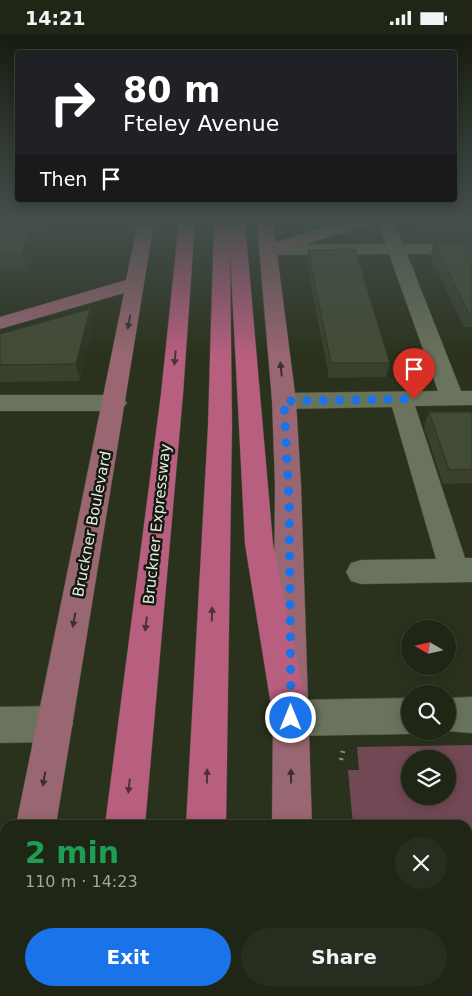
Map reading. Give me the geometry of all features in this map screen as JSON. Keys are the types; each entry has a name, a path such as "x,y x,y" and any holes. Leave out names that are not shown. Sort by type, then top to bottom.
{"highway":[{"name":"Bruckner Expressway","path":"125,820 172,394 183,267"},
{"path":"206,820 220,426 222,267"},
{"path":"239,267 259,544 272,623 291,718"}],"main road":[{"name":"Bruckner Boulevard","path":"37,820 139,267"},
{"path":"270,267 284,401 289,494 292,820"},
{"path":"0,323 136,283"}],"street":[{"path":"284,401 462,398 404,267"},
{"path":"361,571 463,571 401,399"},
{"path":"0,403 115,403"},
{"path":"456,715 472,715"},
{"path":"291,718 401,716"},
{"path":"0,725 54,724"}],"path":[{"path":"342,760 343,750"}],"shaded area":[{"path":"472,745 472,820 353,820 348,770 359,770 357,747"}],"building":[{"path":"311,267 360,267 390,363 331,363"},
{"path":"446,267 472,267 472,314 469,314"},
{"path":"90,309 76,364 0,365 0,334"},
{"path":"429,412 472,412 472,469 449,470"}],"route":[{"path":"291,718 289,500 284,401 414,399"}]}
